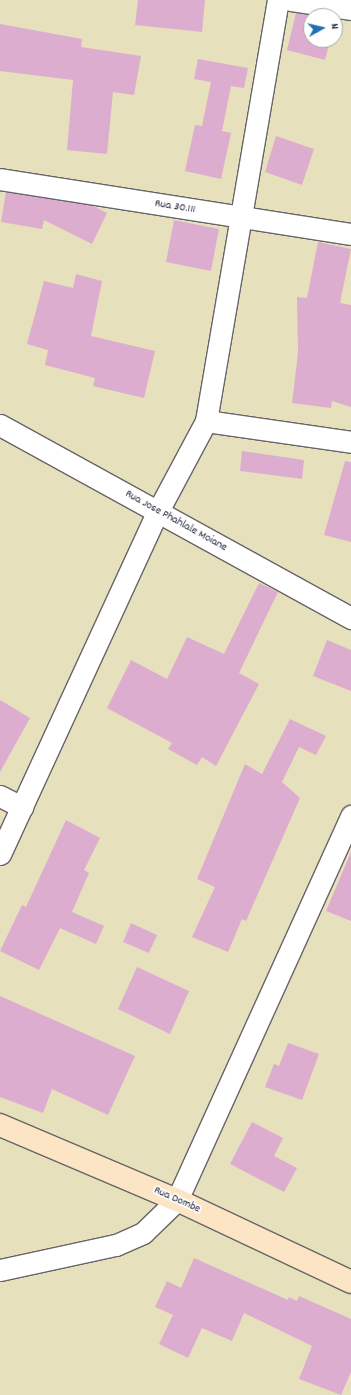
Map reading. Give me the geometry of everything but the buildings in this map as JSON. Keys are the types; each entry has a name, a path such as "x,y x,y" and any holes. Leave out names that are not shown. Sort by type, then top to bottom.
{"street":[{"path":"0,854 158,511 206,421 278,0"},
{"path":"290,0 351,10"},
{"name":"Rua 30.111","path":"0,179 351,234"},
{"path":"206,421 351,442"},
{"name":"Rua Jose Phahlale Moiane","path":"0,425 351,618"},
{"path":"0,796 22,807"},
{"path":"0,1270 116,1245 143,1233 177,1200 351,816"},
{"name":"Rua Dombe","path":"0,1125 177,1200 351,1282"}]}
